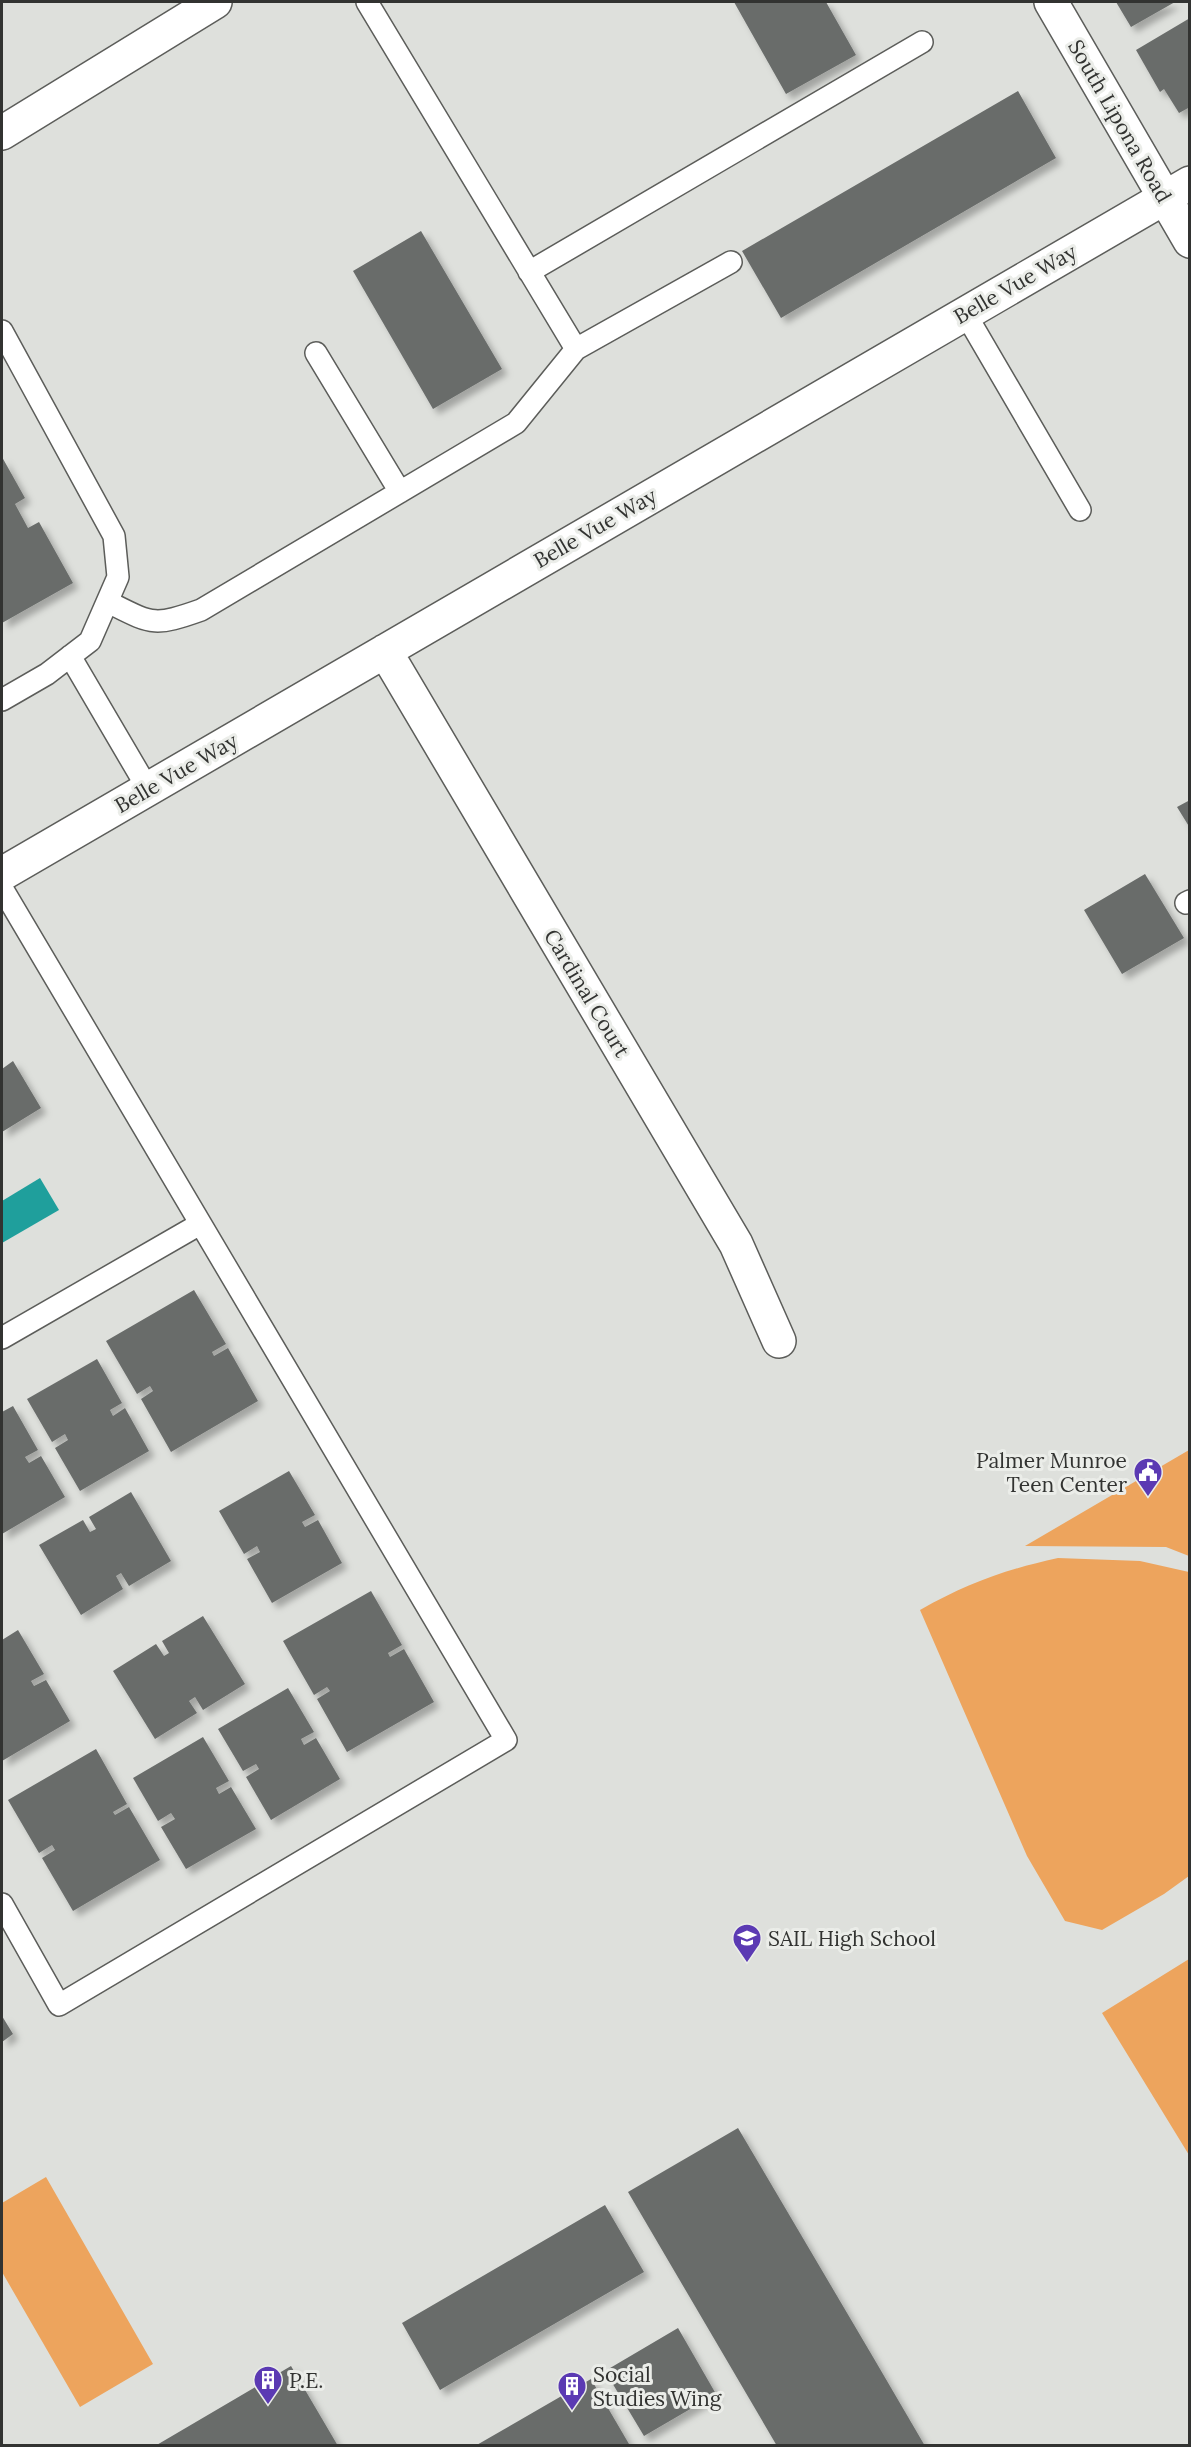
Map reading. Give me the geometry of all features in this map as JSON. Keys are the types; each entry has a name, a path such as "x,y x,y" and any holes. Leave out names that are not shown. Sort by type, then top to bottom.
{"street":[{"path":"2,133 215,2"},
{"name":"South Lipona Road","path":"1051,2 1177,190 1190,241"},
{"name":"Belle Vue Way","path":"2,874 1177,190"},
{"name":"Cardinal Court","path":"385,651 736,1244 779,1341"}],"lane":[{"path":"367,2 576,349"},
{"path":"529,272 922,42"},
{"path":"108,602 148,622 173,620 201,610 516,423 576,349 730,262"},
{"path":"965,313 1080,510"},
{"path":"2,700 47,674 90,641 118,577 114,536 3,339"},
{"path":"316,353 400,492"},
{"path":"70,656 148,789"},
{"path":"2,888 506,1740 59,2005 2,1904"},
{"path":"2,1338 200,1224"}],"shaded area":[{"name":"Palmer Munroe Teen Center","path":"1189,1450 1189,1556 1166,1547 1025,1546"},
{"path":"1058,1558 1140,1561 1189,1572 1189,1876 1164,1894 1102,1930 1065,1921 1027,1856 920,1610 987,1578"},
{"path":"1189,1959 1189,2155 1102,2013"},
{"path":"46,2177 153,2364 80,2407 2,2272 2,2203"}],"water":[{"path":"40,1178 59,1210 2,1243 2,1201"}],"building":[{"path":"734,2 826,2 856,55 786,94"},
{"path":"1116,2 1175,2 1131,27"},
{"path":"1190,18 1190,107 1179,113 1164,89 1160,92 1136,50"},
{"path":"1018,91 1056,158 781,318 742,251"},
{"path":"421,231 502,369 433,409 353,271"},
{"path":"2,457 25,498 15,504 28,528 39,522 73,583 2,623"},
{"path":"1190,800 1190,828 1177,807"},
{"path":"1145,874 1184,938 1122,974 1084,910"},
{"path":"13,1061 41,1108 2,1132 2,1069"},
{"path":"194,1290 226,1344 212,1352 214,1356 228,1348 258,1401 171,1452 141,1399 153,1391 150,1386 137,1394 106,1341"},
{"path":"97,1359 122,1403 110,1410 113,1416 125,1408 149,1451 80,1491 55,1448 68,1440 65,1434 52,1442 27,1399"},
{"path":"13,1406 38,1450 25,1457 29,1463 41,1456 65,1497 2,1534 2,1412"},
{"path":"289,1471 315,1515 302,1522 305,1527 318,1520 342,1563 272,1603 247,1559 260,1552 257,1546 244,1554 219,1511"},
{"path":"131,1492 171,1561 129,1586 121,1573 116,1576 123,1589 81,1615 39,1545 83,1520 90,1532 96,1529 89,1517"},
{"path":"371,1591 402,1645 388,1653 390,1657 404,1649 434,1702 347,1752 317,1699 330,1691 327,1687 314,1695 283,1641"},
{"path":"203,1616 245,1684 203,1710 195,1697 189,1701 197,1713 155,1739 113,1671 156,1644 164,1656 169,1653 162,1641"},
{"path":"18,1630 44,1674 31,1681 34,1686 46,1680 70,1721 2,1761 2,1640"},
{"path":"288,1688 314,1732 301,1739 304,1745 316,1738 340,1779 271,1820 246,1777 259,1769 256,1764 243,1771 218,1729"},
{"path":"203,1737 229,1781 216,1788 219,1794 231,1787 256,1829 186,1869 161,1827 175,1819 171,1813 158,1821 133,1778"},
{"path":"96,1749 127,1804 113,1812 115,1815 129,1807 160,1860 73,1911 42,1858 55,1850 52,1845 39,1853 8,1800"},
{"path":"2,2016 13,2034 2,2042"},
{"path":"738,2128 925,2446 777,2446 628,2192"},
{"path":"605,2205 644,2272 440,2390 402,2323"},
{"path":"678,2328 716,2394 644,2436 605,2371"},
{"name":"P.E.","path":"291,2366 338,2446 155,2446"},
{"name":"Social Studies Wing","path":"591,2379 629,2444 627,2446 475,2446"}],"place":[{"name":"Palmer Munroe Teen Center","path":"1148,1498"},
{"name":"SAIL High School","path":"747,1964"},
{"name":"P.E.","path":"268,2406"},
{"name":"Social Studies Wing","path":"572,2412"}]}
